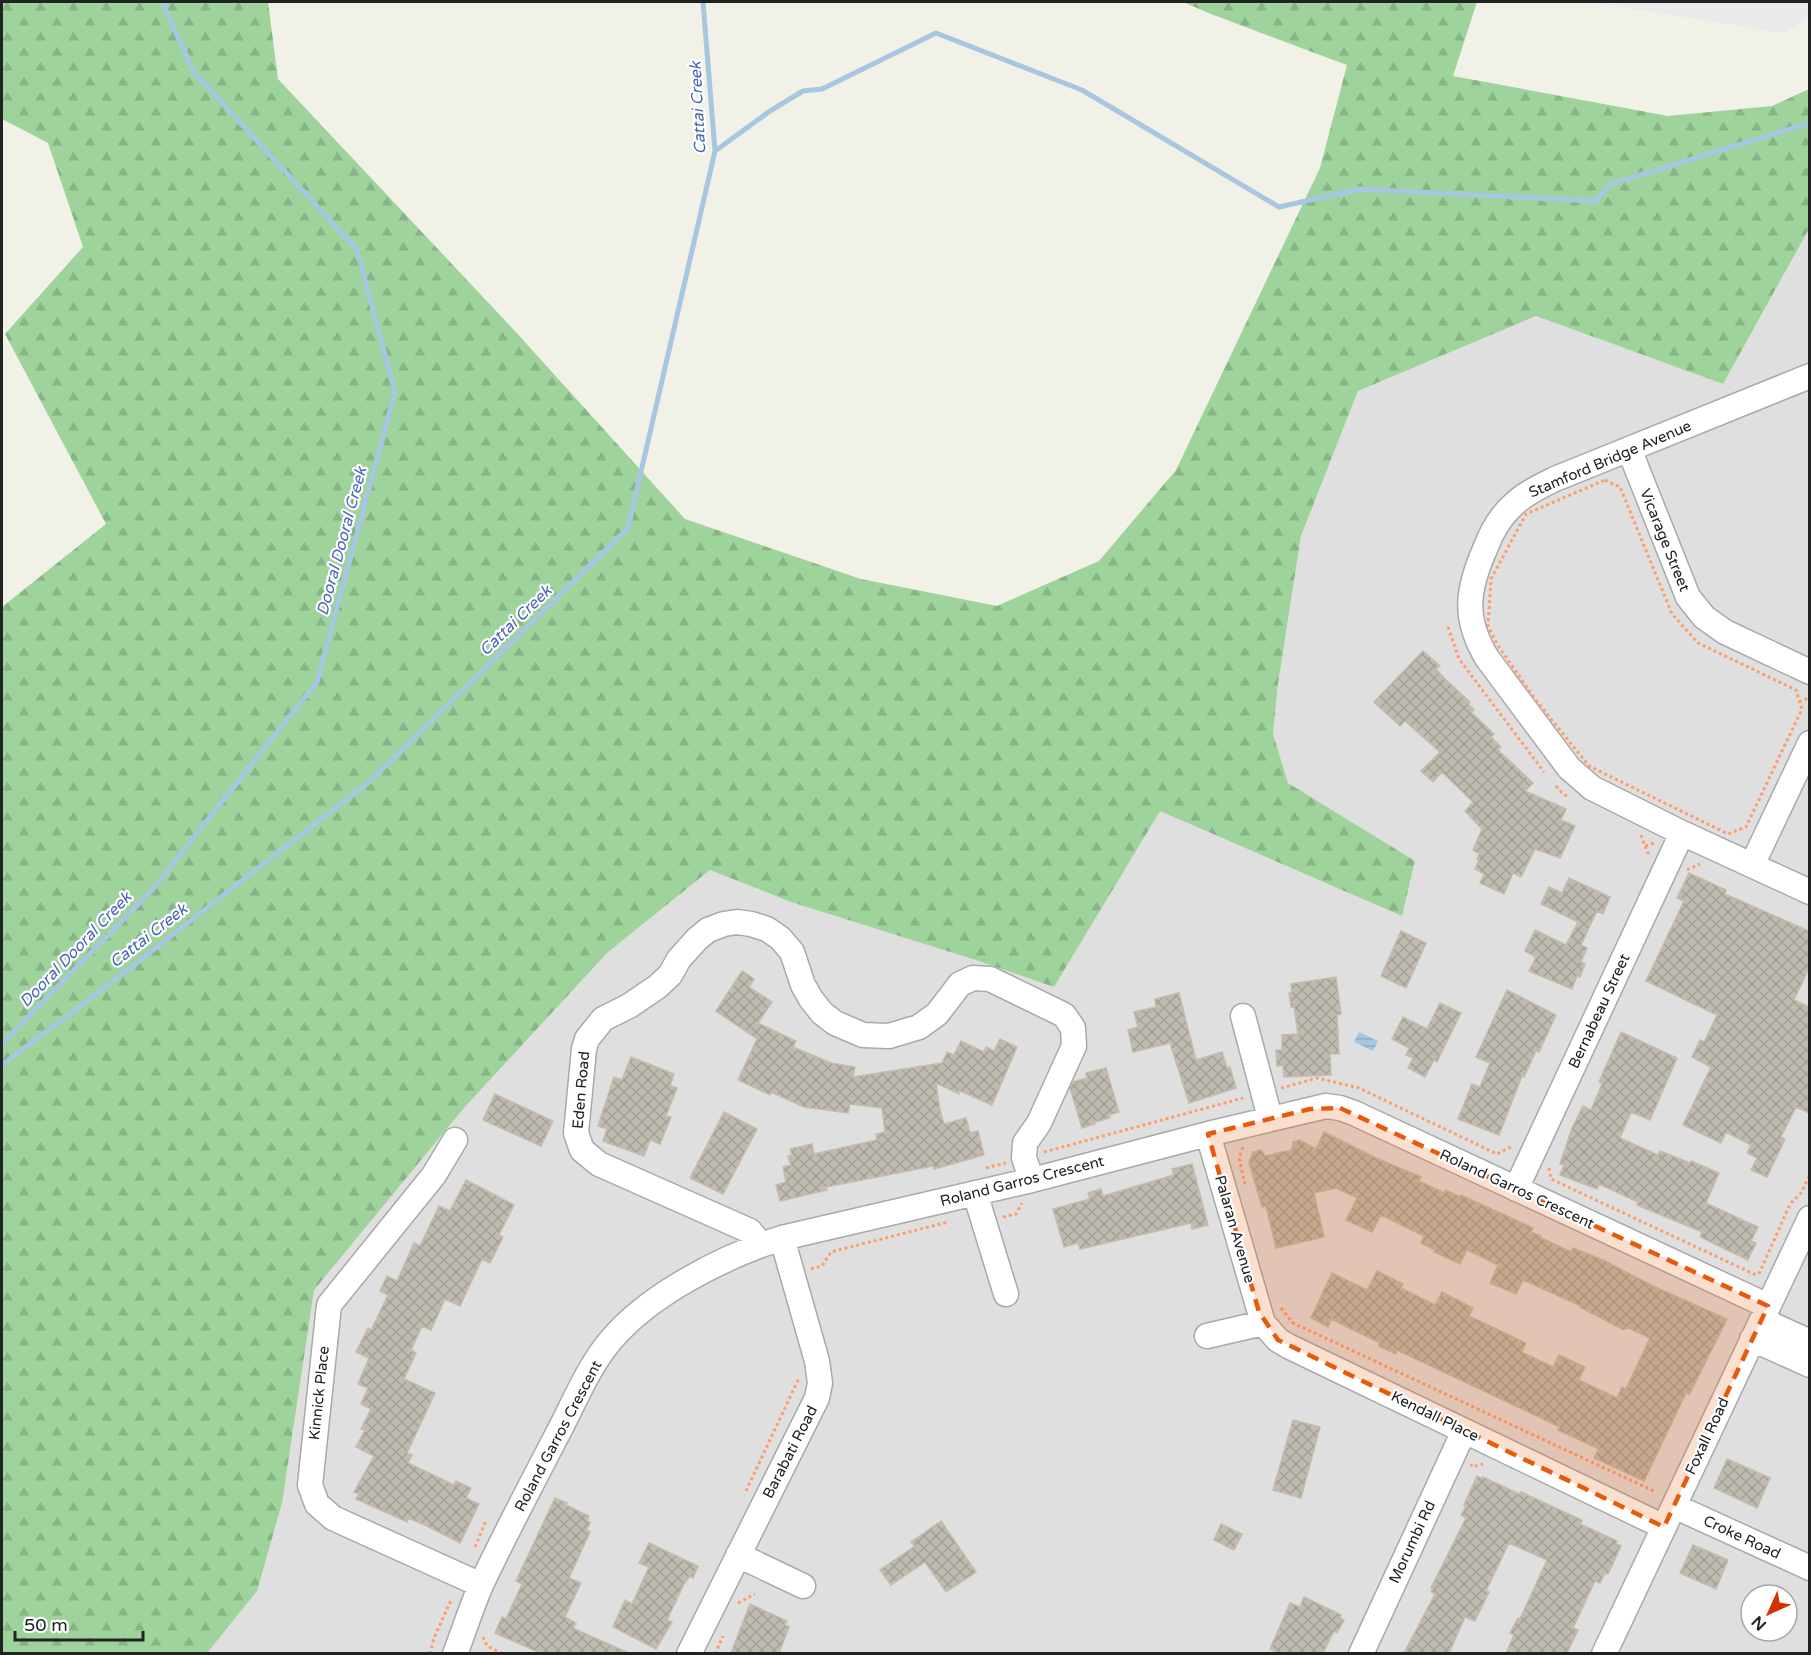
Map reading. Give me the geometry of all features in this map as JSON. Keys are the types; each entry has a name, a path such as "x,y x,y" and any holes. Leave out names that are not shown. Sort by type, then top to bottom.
{"street":[{"name":"Stamford Bridge Avenue","path":"1809,376 1629,449 1537,488 1524,496 1504,514 1489,539 1474,574 1469,609 1477,642 1487,658 1559,755 1580,779 1606,795 1682,833 1809,892"},
{"name":"Vicarage Street","path":"1629,449 1681,583 1696,608 1713,625 1725,632 1809,672"},
{"path":"1752,865 1809,743"},
{"name":"Bernabeau Street","path":"1515,1189 1682,833"},
{"name":"Eden Road","path":"771,1241 599,1164 582,1150 576,1133 584,1049 594,1028 603,1019 629,1006 657,987 670,975 679,959 697,939 708,930 724,924 737,922 752,924 767,929 780,938 792,952 803,985 822,1013 835,1023 863,1035 889,1036 919,1027 937,1014 960,984 973,978 990,979 1064,1015 1073,1028 1074,1046 1039,1123 1025,1143 1024,1158 1032,1190"},
{"path":"1243,1016 1270,1118"},
{"name":"Roland Garros Crescent","path":"460,1652 482,1585 595,1363 612,1339 632,1320 682,1281 771,1241 975,1193 1032,1190 1208,1134 1326,1106 1340,1108 1515,1189 1761,1322"},
{"name":"Palaran Avenue","path":"1208,1134 1263,1323"},
{"name":"Kinnick Place","path":"455,1140 434,1175 329,1305 310,1485 317,1504 333,1518 482,1585"},
{"path":"975,1193 1006,1294"},
{"name":"Foxall Road","path":"1604,1653 1664,1527 1665,1499 1761,1322 1809,1218"},
{"name":"Barabati Road","path":"689,1653 817,1398 820,1383 817,1361 792,1274 771,1241"},
{"path":"1761,1322 1809,1342"},
{"path":"1761,1322 1809,1365"},
{"path":"1207,1336 1263,1323"},
{"name":"Kendall Place","path":"1263,1323 1278,1340 1288,1346 1664,1527"},
{"name":"Morumbi Rd","path":"1361,1653 1464,1431"},
{"name":"Croke Road","path":"1665,1499 1809,1568"},
{"path":"738,1555 803,1586"}],"path":[{"path":"1605,480 1620,487 1672,614 1678,621 1698,643 1796,690 1799,702 1802,709 1746,827 1728,834 1589,765 1535,699 1497,644 1488,626 1491,579 1526,514 1605,480"},
{"path":"1799,702 1809,697"},
{"path":"1682,872 1701,863"},
{"path":"1245,1140 1239,1158 1247,1191"},
{"path":"1548,1163 1551,1179 1758,1276"},
{"path":"984,1222 1016,1214 1032,1190"},
{"path":"792,1274 822,1266 831,1252 950,1222"},
{"path":"1275,1300 1293,1323 1665,1499"},
{"path":"745,1493 800,1377"},
{"path":"737,1603 755,1594"},
{"path":"480,1630 488,1646 504,1653"},
{"path":"715,1653 724,1634"}],"highlighted area":[{"path":"1340,1108 1768,1306 1664,1527 1278,1340 1259,1312 1208,1134 1310,1109"}],"shaded area":[{"path":"1591,2 1810,2 1807,18 1783,33"},
{"path":"1809,229 1809,1653 205,1654 238,1312 477,1058 710,870 791,902 1058,980 1160,810 1402,916 1415,861 1288,783 1273,735 1278,684 1301,536 1358,391 1536,316 1723,384"}],"green space":[{"path":"2,2 268,2 278,79 513,329 685,519 861,579 997,606 1099,561 1176,470 1320,168 1347,65 1183,2 1477,2 1453,76 1668,116 1772,106 1809,89 1809,229 1723,384 1536,316 1358,391 1301,536 1278,684 1273,734 1288,783 1415,861 1402,916 1160,811 1054,987 791,902 710,870 607,953 463,1109 314,1290 282,1503 257,1591 207,1653 2,1653 2,607 106,524 5,334 83,247 48,143 2,119"}],"water":[{"path":"1359,1032 1378,1041 1373,1051 1354,1042"}],"building":[{"path":"1423,651 1440,666 1436,669 1445,679 1470,702 1468,704 1474,710 1471,712 1494,734 1491,737 1501,747 1498,750 1533,783 1525,791 1566,809 1561,820 1575,826 1560,858 1535,849 1521,877 1513,873 1504,894 1480,883 1484,874 1475,869 1479,854 1473,850 1482,829 1465,811 1473,802 1442,772 1433,782 1421,771 1440,752 1405,721 1400,726 1374,702"},
{"path":"1689,873 1726,890 1725,894 1809,931 1809,968 1794,1000 1809,1007 1809,1113 1796,1107 1781,1137 1785,1139 1767,1177 1751,1170 1757,1158 1747,1153 1751,1145 1726,1132 1721,1143 1683,1125 1711,1067 1692,1057 1700,1040 1704,1042 1717,1015 1646,981 1684,901 1677,898"},
{"path":"1569,878 1610,897 1603,914 1597,911 1581,945 1587,948 1581,962 1585,964 1572,989 1529,971 1536,957 1525,951 1535,930 1566,945 1578,922 1541,904 1549,887 1562,893"},
{"path":"1401,931 1426,943 1406,988 1381,976"},
{"path":"742,971 754,979 749,987 772,1002 758,1023 796,1041 793,1047 831,1063 855,1067 853,1077 942,1063 947,1052 954,1055 961,1041 984,1052 986,1047 994,1051 1000,1039 1017,1047 992,1105 958,1090 959,1094 936,1083 944,1124 966,1118 970,1133 978,1131 984,1155 934,1169 933,1166 826,1187 827,1190 780,1201 776,1185 786,1182 783,1167 791,1165 788,1156 792,1155 790,1149 812,1144 814,1154 877,1140 876,1134 885,1132 882,1108 850,1104 848,1113 804,1107 738,1080 757,1039 716,1011"},
{"path":"1336,977 1341,1014 1337,1015 1339,1054 1330,1054 1331,1075 1284,1077 1283,1065 1277,1066 1276,1050 1282,1050 1282,1035 1298,1034 1294,1006 1291,1007 1289,993 1292,993 1291,984"},
{"path":"1507,990 1556,1015 1539,1052 1536,1051 1524,1077 1522,1076 1499,1135 1458,1119 1472,1084 1480,1087 1490,1063 1476,1057"},
{"path":"1179,993 1196,1060 1222,1052 1227,1068 1230,1067 1236,1088 1189,1103 1170,1043 1133,1052 1128,1030 1138,1027 1134,1012 1156,1007 1155,999"},
{"path":"1440,1003 1461,1013 1437,1062 1434,1060 1425,1077 1408,1068 1413,1058 1406,1055 1409,1048 1392,1039 1403,1017 1427,1029"},
{"path":"1621,1032 1677,1058 1650,1120 1631,1112 1620,1138 1658,1155 1660,1151 1719,1173 1706,1203 1758,1227 1751,1241 1756,1243 1748,1260 1700,1237 1702,1232 1637,1205 1638,1202 1599,1184 1597,1189 1560,1175 1564,1165 1560,1164 1572,1128 1583,1106 1591,1110 1602,1084 1599,1082"},
{"path":"631,1057 674,1074 670,1086 677,1088 666,1116 671,1117 660,1144 650,1140 644,1156 603,1141 607,1129 598,1126 614,1077 622,1080"},
{"path":"1106,1068 1119,1112 1109,1115 1110,1118 1082,1128 1070,1088 1073,1082 1087,1078 1086,1073"},
{"path":"495,1094 553,1121 541,1146 483,1120"},
{"path":"724,1112 757,1129 723,1194 690,1178"},
{"path":"1324,1132 1421,1177 1419,1181 1444,1193 1446,1190 1460,1197 1461,1195 1533,1228 1531,1232 1571,1252 1573,1248 1603,1260 1655,1287 1727,1319 1689,1395 1686,1393 1644,1481 1594,1458 1599,1449 1558,1430 1560,1427 1397,1350 1396,1354 1379,1346 1380,1343 1331,1319 1328,1327 1311,1318 1332,1273 1367,1290 1377,1271 1403,1284 1401,1288 1435,1305 1442,1292 1473,1308 1469,1316 1526,1343 1522,1352 1553,1367 1559,1355 1585,1367 1579,1380 1617,1398 1622,1387 1626,1389 1650,1338 1626,1327 1624,1330 1581,1306 1523,1280 1516,1294 1490,1283 1498,1265 1467,1250 1460,1264 1421,1243 1424,1236 1381,1215 1372,1232 1346,1220 1357,1198 1336,1188 1314,1193 1324,1237 1276,1248 1266,1206 1262,1207 1249,1162 1253,1152 1261,1150 1265,1156 1292,1150 1293,1142 1300,1140 1316,1149"},
{"path":"1192,1164 1208,1225 1192,1229 1191,1223 1080,1249 1078,1243 1064,1247 1053,1209 1090,1199 1088,1193 1101,1189 1103,1196 1174,1175 1172,1169"},
{"path":"466,1180 514,1205 499,1235 503,1237 490,1263 482,1259 460,1306 445,1299 431,1330 422,1326 411,1350 416,1353 404,1379 435,1393 407,1453 412,1455 408,1463 454,1485 456,1481 471,1488 466,1498 479,1504 460,1543 425,1525 408,1518 407,1522 356,1499 359,1494 354,1492 374,1456 356,1447 365,1430 361,1429 371,1409 361,1404 368,1388 358,1384 369,1358 356,1352 368,1328 371,1330 388,1295 380,1291 387,1276 397,1281 414,1243 420,1246 439,1206 450,1211"},
{"path":"1293,1420 1320,1427 1301,1498 1273,1490"},
{"path":"1727,1459 1770,1478 1757,1508 1714,1488"},
{"path":"1477,1476 1519,1494 1521,1492 1582,1520 1580,1524 1617,1541 1616,1544 1621,1546 1608,1574 1605,1573 1600,1583 1595,1581 1573,1628 1578,1630 1567,1653 1506,1653 1514,1635 1510,1633 1518,1618 1520,1619 1547,1560 1509,1543 1486,1591 1489,1592 1475,1621 1465,1617 1449,1653 1404,1653 1435,1594 1431,1592 1433,1589 1431,1588 1466,1518 1461,1515"},
{"path":"555,1498 589,1516 587,1521 590,1522 587,1530 590,1532 569,1578 581,1583 565,1617 576,1623 573,1628 629,1653 540,1653 495,1633 502,1617 506,1619 522,1584 516,1581"},
{"path":"941,1521 976,1572 946,1592 925,1562 891,1585 880,1570 915,1546 911,1542"},
{"path":"1221,1524 1242,1534 1234,1550 1214,1540"},
{"path":"649,1543 698,1566 693,1578 690,1576 684,1584 667,1620 672,1622 656,1649 613,1627 625,1600 632,1604 649,1567 639,1563"},
{"path":"1693,1545 1728,1560 1716,1589 1680,1573"},
{"path":"1304,1597 1341,1615 1340,1618 1344,1620 1337,1633 1334,1631 1323,1653 1279,1653 1270,1649 1290,1603 1300,1607"},
{"path":"750,1604 787,1621 785,1625 789,1627 779,1653 731,1653"}],"waterway":[{"name":"Dooral Dooral Creek","path":"2,1044 153,889 317,682 395,392 357,250 194,72 165,9 166,2"},
{"name":"Cattai Creek","path":"2,1065 369,782 628,528 715,151 703,2"},
{"path":"715,151 770,111 803,91 822,89 936,33 1082,90 1279,207 1360,189 1595,201 1611,184 1810,123"}]}
